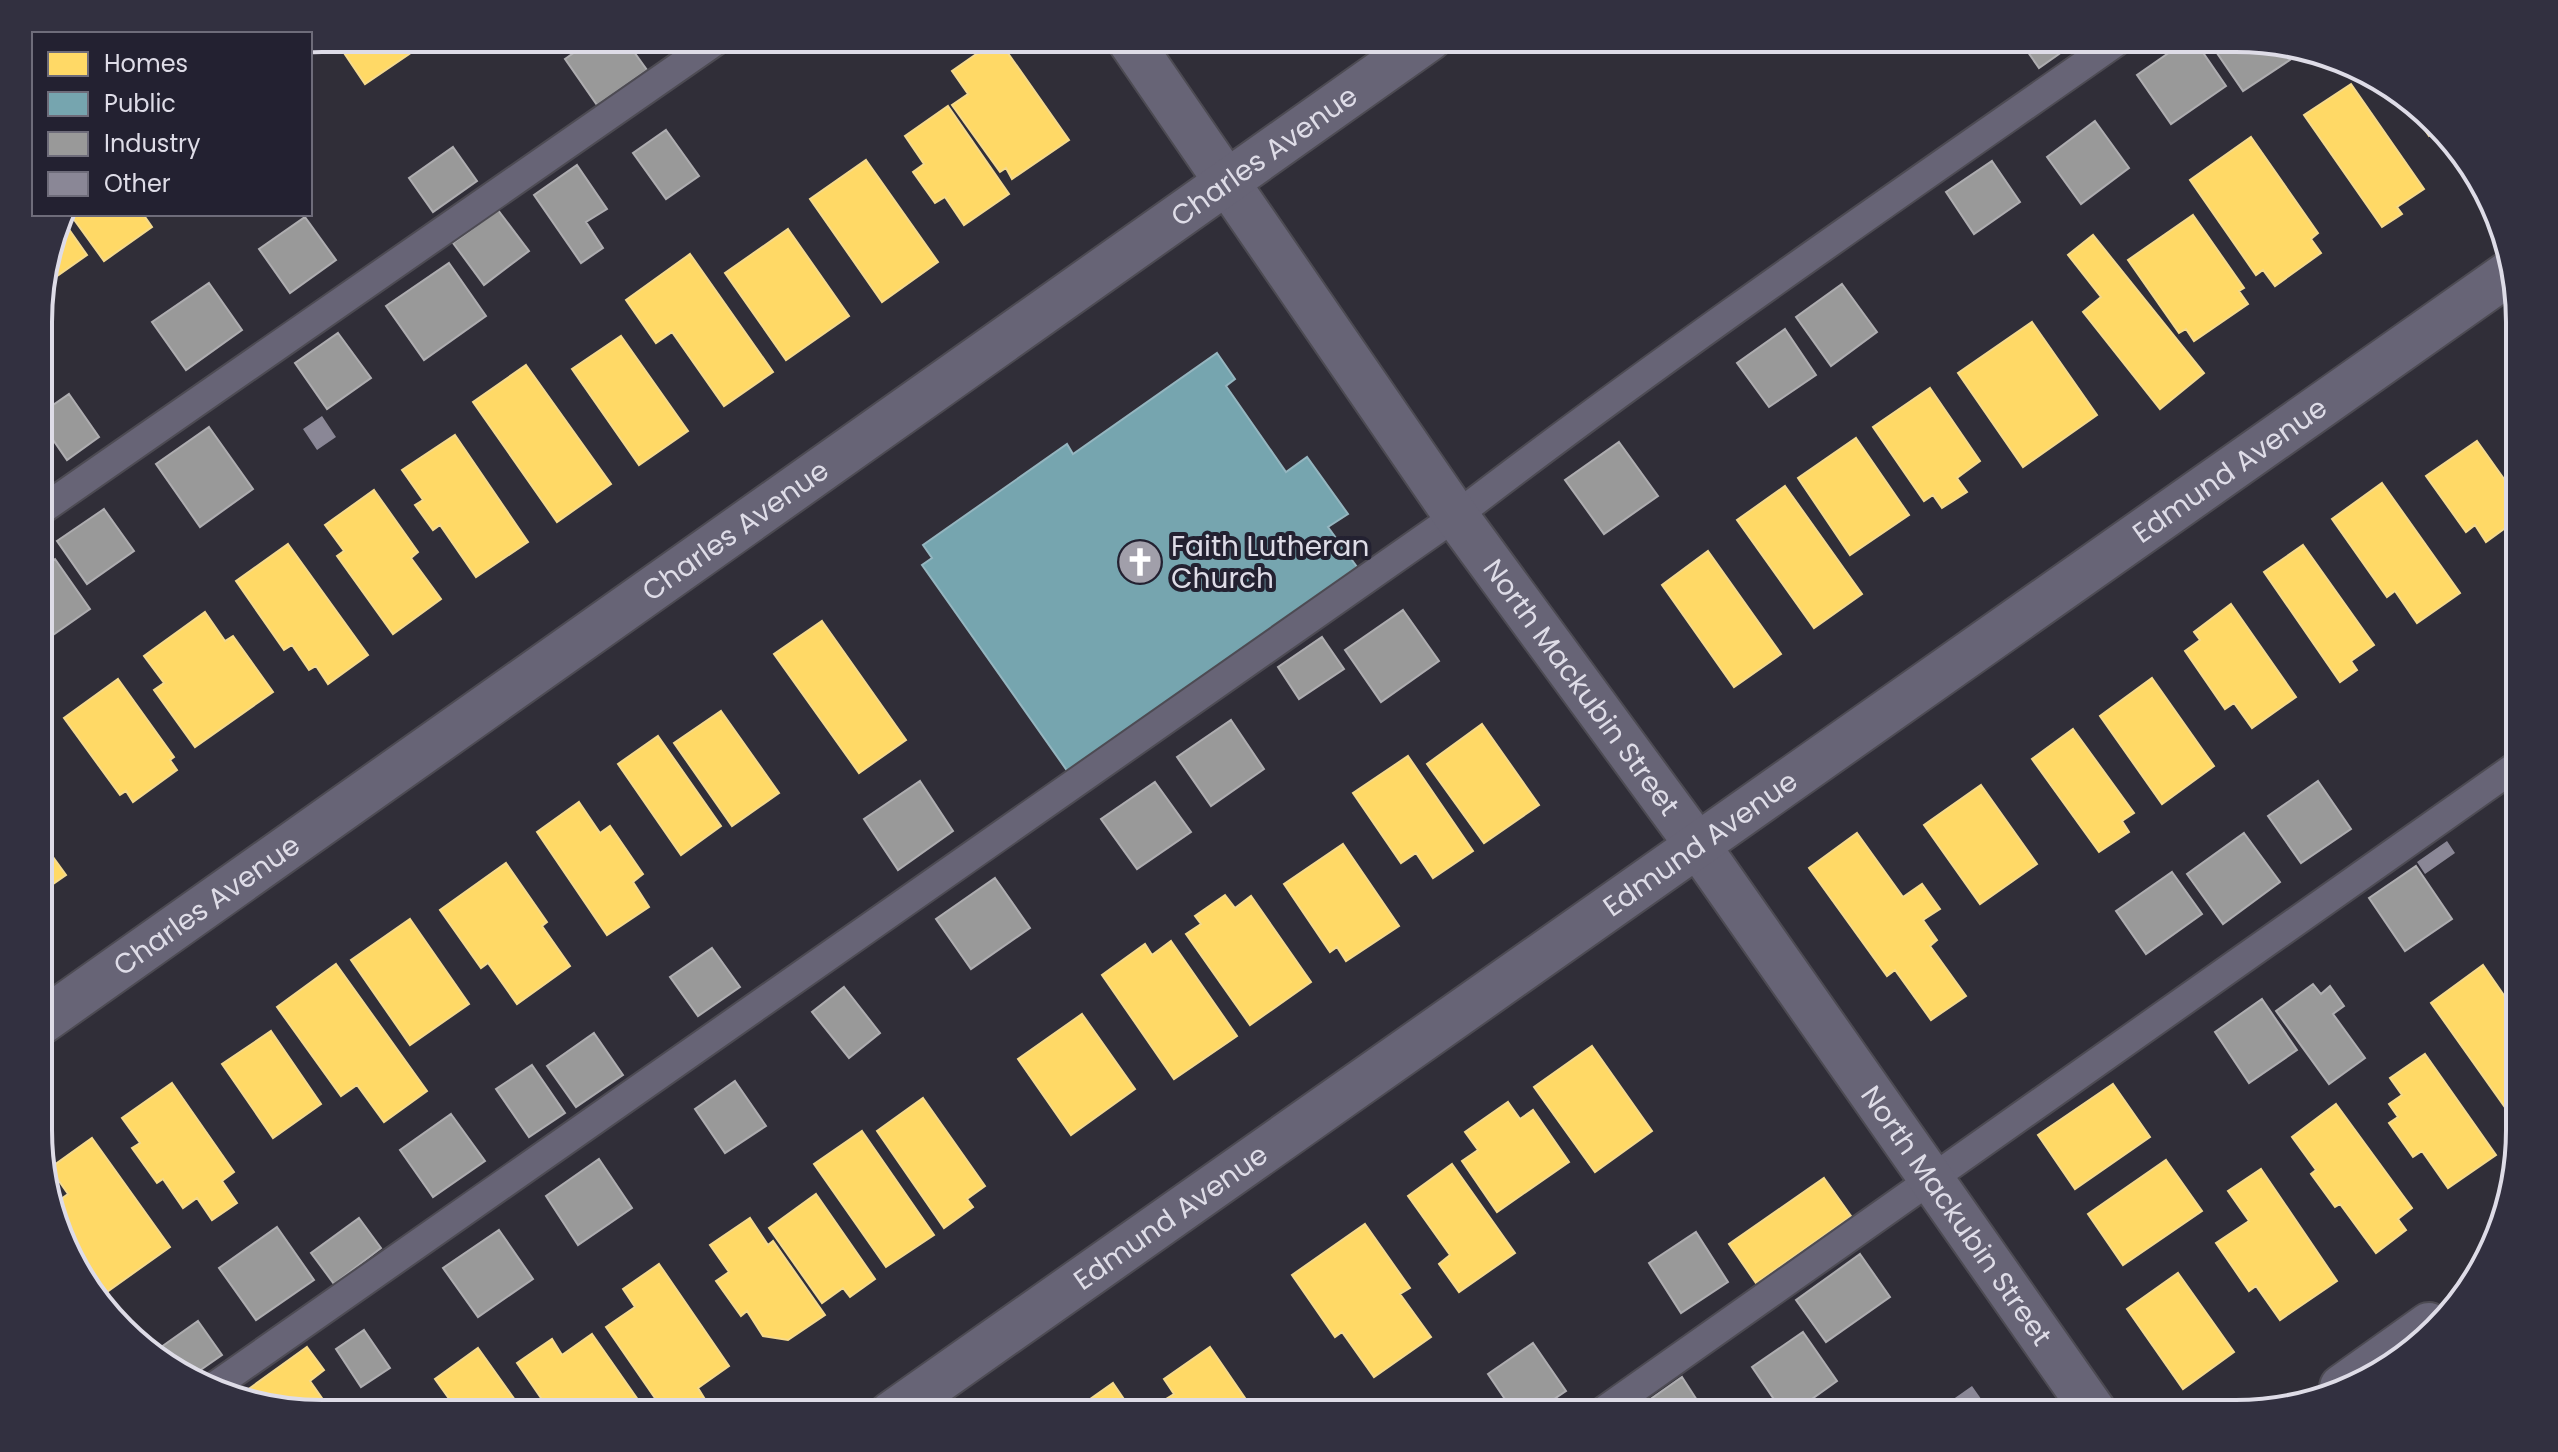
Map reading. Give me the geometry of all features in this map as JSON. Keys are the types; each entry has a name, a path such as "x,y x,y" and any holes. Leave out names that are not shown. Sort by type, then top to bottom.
{"street":[{"name":"Charles Avenue","path":"52,1014 1410,52"},
{"name":"North Mackubin Street","path":"1138,53 1456,516 1698,846 2085,1399"},
{"name":"Edmund Avenue","path":"911,1400 2502,278"}],"lane":[{"path":"223,1381 1456,516 1605,402 2102,52"},
{"path":"52,503 699,53"},
{"path":"1620,1399 2505,774"}],"building: Homes":[{"path":"344,53 411,53 365,84"},
{"path":"978,53 1008,53 1069,140 1012,179 1006,168 1000,172 952,105 968,94 952,71"},
{"path":"2351,84 2424,189 2397,207 2402,214 2382,227 2304,115"},
{"path":"948,106 1009,194 964,225 945,197 935,203 913,172 924,164 905,136"},
{"path":"2251,137 2318,233 2311,239 2321,253 2275,286 2263,270 2256,275 2190,180"},
{"path":"866,160 938,262 882,302 810,199"},
{"path":"2193,215 2244,288 2239,291 2248,304 2194,341 2186,329 2179,333 2128,260"},
{"path":"74,216 144,216 152,227 104,261"},
{"path":"69,229 87,255 56,277"},
{"path":"788,229 849,316 786,360 725,273"},
{"path":"2093,235 2204,373 2160,409 2083,312 2101,297 2068,255"},
{"path":"690,254 773,372 724,406 672,332 656,343 626,300"},
{"path":"2032,322 2097,415 2023,467 1958,373"},
{"path":"621,336 688,431 639,465 572,369"},
{"path":"526,365 611,484 557,522 473,402"},
{"path":"1930,388 1980,461 1957,478 1967,492 1942,508 1933,495 1924,501 1873,427"},
{"path":"455,435 528,542 476,577 440,525 433,530 415,505 423,500 402,470"},
{"path":"1856,438 1909,515 1850,555 1798,478"},
{"path":"2477,441 2505,480 2505,528 2486,542 2475,525 2466,532 2426,476"},
{"path":"2382,483 2460,593 2417,623 2395,591 2387,597 2332,519"},
{"path":"1785,486 1862,594 1814,628 1737,520"},
{"path":"374,490 418,552 411,558 441,599 393,634 337,556 344,551 325,525"},
{"path":"288,544 368,655 328,684 316,666 309,670 292,645 284,650 236,581"},
{"path":"2303,545 2374,645 2351,661 2357,670 2340,682 2264,572"},
{"path":"1708,551 1781,654 1734,687 1662,585"},
{"path":"2231,604 2296,697 2252,728 2234,703 2225,709 2185,651 2200,640 2194,632"},
{"path":"205,612 225,641 233,636 273,692 195,747 154,690 164,683 144,656"},
{"path":"822,621 906,740 859,773 774,654"},
{"path":"2152,678 2214,766 2162,804 2100,716"},
{"path":"118,679 174,757 170,760 177,770 133,802 126,791 120,795 64,718"},
{"path":"721,711 779,793 732,826 674,743"},
{"path":"1482,724 1539,805 1484,843 1427,764"},
{"path":"2073,729 2134,813 2122,821 2129,832 2099,852 2032,759"},
{"path":"658,736 721,826 681,855 618,764"},
{"path":"1408,756 1473,851 1433,878 1416,853 1401,863 1353,793"},
{"path":"1981,785 2037,864 1980,904 1924,825"},
{"path":"579,802 600,833 610,826 643,874 633,882 649,907 607,935 537,832"},
{"path":"1857,833 1903,897 1922,884 1940,909 1923,920 1937,940 1930,946 1966,996 1931,1020 1895,970 1887,976 1809,868"},
{"path":"1343,844 1399,926 1346,961 1337,947 1330,952 1284,884"},
{"path":"52,856 66,875 52,885"},
{"path":"506,863 547,922 542,926 570,966 517,1004 488,963 481,968 440,910"},
{"path":"1225,895 1235,908 1251,896 1311,982 1250,1025 1186,934 1201,924 1195,916"},
{"path":"410,919 469,1004 410,1045 351,960"},
{"path":"1171,941 1237,1036 1174,1079 1102,975 1145,944 1152,955"},
{"path":"336,964 427,1091 384,1122 357,1085 341,1096 277,1007"},
{"path":"2483,965 2505,997 2505,1107 2431,1003"},
{"path":"1082,1014 1135,1089 1071,1135 1018,1059"},
{"path":"271,1031 321,1104 273,1138 222,1064"},
{"path":"1592,1046 1652,1131 1595,1172 1534,1087"},
{"path":"2425,1054 2496,1155 2448,1188 2422,1151 2413,1157 2389,1123 2398,1117 2389,1104 2402,1095 2390,1078"},
{"path":"172,1083 234,1172 222,1181 237,1203 212,1220 197,1198 183,1208 163,1179 157,1183 132,1148 140,1143 122,1118"},
{"path":"2113,1084 2150,1137 2075,1189 2038,1135"},
{"path":"923,1098 985,1186 967,1199 973,1207 944,1228 877,1131"},
{"path":"1508,1102 1520,1119 1533,1110 1569,1162 1497,1212 1462,1161 1478,1150 1465,1132"},
{"path":"2336,1104 2412,1208 2398,1219 2406,1230 2376,1253 2340,1204 2335,1207 2311,1174 2316,1170 2292,1137"},
{"path":"862,1131 934,1235 886,1267 814,1164"},
{"path":"92,1138 170,1247 106,1292 80,1250 66,1217 61,1199 68,1194 56,1177 54,1165"},
{"path":"2166,1160 2202,1211 2123,1265 2088,1214"},
{"path":"1452,1164 1515,1253 1459,1292 1439,1264 1450,1255 1408,1196"},
{"path":"2261,1169 2337,1281 2280,1320 2256,1286 2249,1291 2216,1243 2249,1221 2228,1191"},
{"path":"1824,1178 1851,1216 1756,1283 1729,1244"},
{"path":"816,1194 875,1279 850,1297 843,1288 822,1303 769,1228"},
{"path":"750,1218 768,1245 773,1241 825,1315 788,1340 763,1336 747,1311 741,1316 716,1281 729,1272 710,1245"},
{"path":"1365,1224 1410,1288 1400,1294 1431,1337 1374,1377 1342,1332 1335,1337 1292,1275"},
{"path":"659,1264 729,1366 698,1388 705,1400 656,1400 606,1327 635,1307 623,1289"},
{"path":"2178,1273 2234,1352 2183,1389 2127,1309"},
{"path":"592,1334 638,1400 542,1400 517,1363 552,1339 562,1355"},
{"path":"307,1347 324,1370 310,1381 323,1400 286,1398 248,1390"},
{"path":"1210,1347 1246,1400 1166,1400 1174,1394 1164,1379"},
{"path":"478,1348 515,1400 450,1400 435,1379"},
{"path":"1113,1383 1124,1400 1089,1400"}],"building: Public":[{"name":"Faith Lutheran Church","path":"1217,353 1235,379 1226,386 1286,472 1307,457 1348,514 1328,527 1357,567 1068,772 922,565 932,558 923,545 1067,444 1073,454"}],"building: Industry":[{"path":"2028,52 2062,52 2039,68"},
{"path":"2170,52 2203,52 2226,86 2171,124 2137,75"},
{"path":"2216,52 2288,57 2290,60 2243,91"},
{"path":"574,53 635,53 647,70 597,105 565,59"},
{"path":"2095,121 2129,168 2081,204 2047,157"},
{"path":"666,130 699,176 666,199 633,153"},
{"path":"453,147 477,181 433,212 409,178"},
{"path":"1992,161 2020,202 1974,234 1946,192"},
{"path":"577,165 607,209 586,222 603,248 581,263 534,195"},
{"path":"498,210 529,251 484,285 453,243"},
{"path":"305,217 336,260 290,293 259,249"},
{"path":"449,263 486,316 424,360 386,306"},
{"path":"209,283 242,330 186,370 152,322"},
{"path":"1842,284 1877,332 1831,366 1796,317"},
{"path":"1785,329 1816,375 1769,407 1737,363"},
{"path":"338,333 371,378 327,409 295,363"},
{"path":"69,394 99,437 67,460 52,438 52,406"},
{"path":"209,427 253,489 200,527 156,464"},
{"path":"1619,442 1658,496 1604,534 1565,480"},
{"path":"104,509 134,551 87,584 57,541"},
{"path":"55,559 90,609 52,636 52,561"},
{"path":"1403,610 1439,661 1381,702 1345,650"},
{"path":"1322,637 1344,669 1299,699 1278,667"},
{"path":"1231,720 1264,769 1211,806 1177,757"},
{"path":"920,781 953,831 898,870 864,819"},
{"path":"2318,781 2351,829 2301,863 2268,816"},
{"path":"1155,782 1191,832 1137,869 1101,819"},
{"path":"2244,833 2280,882 2223,924 2187,874"},
{"path":"2416,866 2452,919 2405,951 2369,898"},
{"path":"2172,872 2202,914 2146,954 2116,911"},
{"path":"995,878 1030,928 971,969 936,919"},
{"path":"712,948 740,987 698,1016 670,977"},
{"path":"2313,984 2321,994 2330,986 2344,1006 2333,1014 2365,1058 2329,1084 2276,1011"},
{"path":"844,987 880,1033 849,1058 812,1012"},
{"path":"2262,999 2297,1050 2249,1083 2215,1032"},
{"path":"594,1033 623,1075 576,1107 547,1066"},
{"path":"532,1065 565,1113 529,1137 496,1089"},
{"path":"735,1081 766,1126 725,1153 695,1109"},
{"path":"451,1114 485,1161 433,1197 400,1150"},
{"path":"599,1159 632,1208 578,1245 546,1196"},
{"path":"359,1218 381,1248 334,1284 311,1253"},
{"path":"277,1227 314,1280 256,1320 219,1268"},
{"path":"499,1230 533,1279 478,1317 443,1268"},
{"path":"1696,1232 1728,1282 1681,1313 1649,1263"},
{"path":"1860,1254 1890,1297 1826,1342 1796,1300"},
{"path":"198,1321 222,1355 200,1370 161,1347"},
{"path":"364,1330 390,1368 361,1387 336,1349"},
{"path":"1803,1332 1837,1381 1812,1399 1774,1399 1752,1367"},
{"path":"1533,1343 1566,1391 1554,1399 1505,1399 1488,1374"},
{"path":"1682,1377 1696,1399 1650,1399"}],"building: Other":[{"path":"322,416 336,437 317,450 303,429"},
{"path":"2447,841 2455,853 2425,874 2417,862"},
{"path":"1972,1386 1981,1399 1953,1399"}],"place":[{"name":"Faith Lutheran Church","path":"1140,562"}]}
